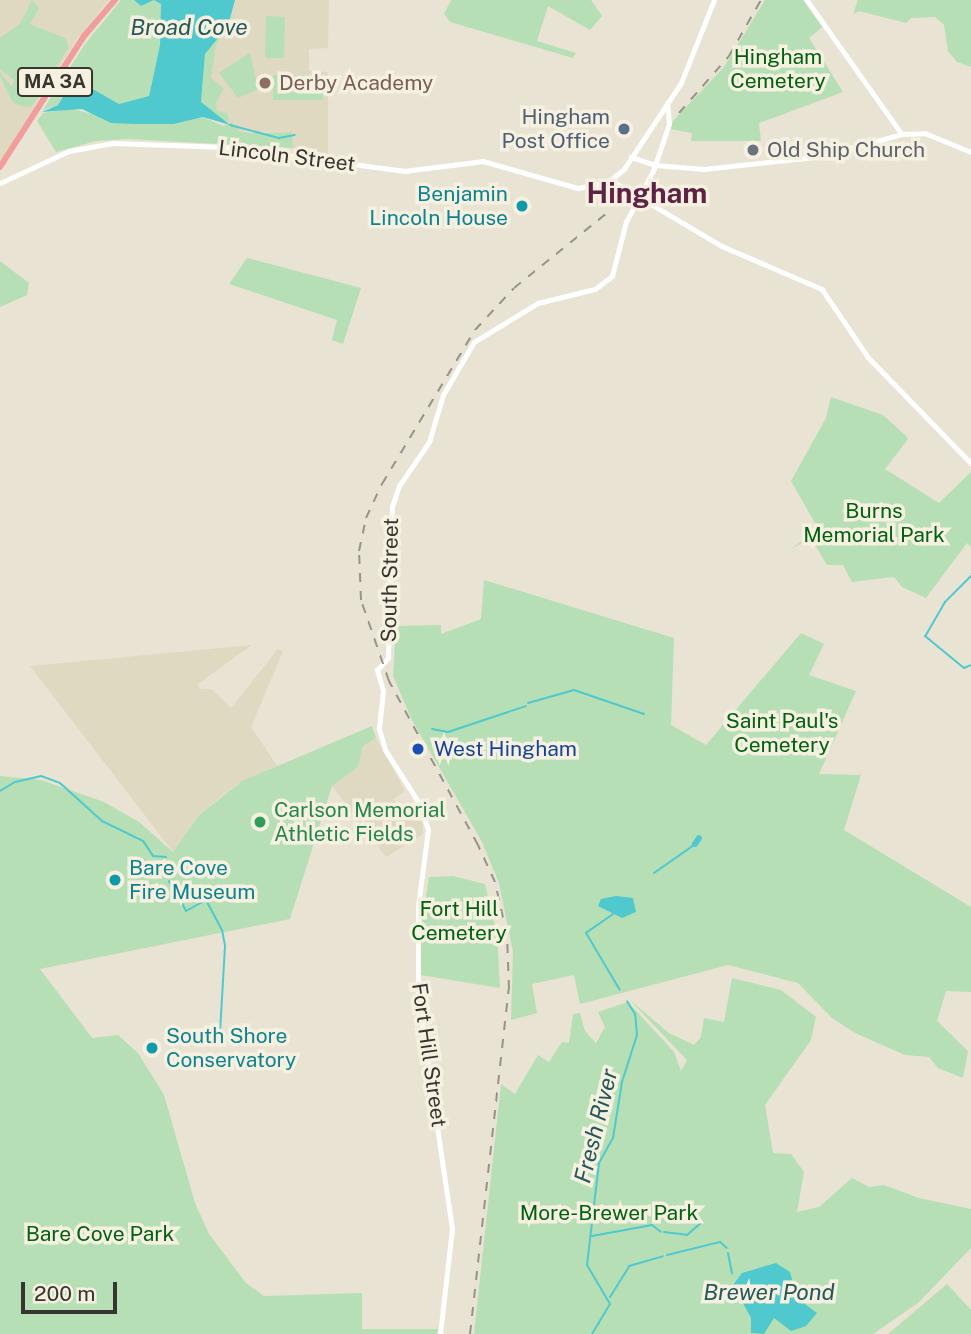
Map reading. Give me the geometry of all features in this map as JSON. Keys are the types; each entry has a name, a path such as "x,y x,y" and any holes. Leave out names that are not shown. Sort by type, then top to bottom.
{"main road":[{"name":"MA 3A","path":"0,167 84,36 115,0"},
{"path":"714,0 690,67 631,157 612,181 722,246 822,289 868,357 971,463"},
{"path":"807,0 902,134"},
{"name":"South Street","path":"377,670 388,658 388,562 393,500 429,442 443,395 470,348 485,333 539,302 595,289 610,279 639,197 655,165 670,119 667,103"},
{"path":"631,157 655,165 692,170 763,164 835,153 902,134 932,133 971,152"},
{"name":"Lincoln Street","path":"0,182 30,165 76,149 144,143 271,151 404,171 483,161 578,188 612,181"},
{"name":"Fort Hill Street","path":"377,670 383,691 381,739 420,805 429,839 418,905 417,982 451,1220 440,1331"}],"shaded area":[{"path":"0,0 109,0 78,38 0,162"},
{"name":"Derby Academy","path":"235,0 329,0 328,48 309,49 309,71 328,72 328,154 293,148 292,132 239,131 203,107 206,49 228,26"},
{"path":"252,645 198,684 199,689 212,689 231,708 278,649 283,651 251,727 278,767 242,781 224,794 199,815 173,852 30,666"},
{"path":"376,738 405,791 394,799 403,815 417,811 423,826 423,834 386,857 332,786 358,767 363,746"}],"green space":[{"path":"32,0 39,8 30,24 65,38 69,47 32,106 24,107 13,103 0,76 0,72 12,87 14,80 0,69 0,38 20,24"},
{"path":"121,0 134,0 141,6 154,0 162,4 160,45 149,96 119,104 77,79 69,81 58,105 43,110 85,44"},
{"path":"451,0 591,0 602,16 590,30 548,6 537,41 576,53 573,58 450,22 444,14"},
{"name":"Hingham Cemetery","path":"765,0 803,0 822,27 809,38 843,92 759,123 761,141 691,141 692,133 670,129 673,121 724,67"},
{"path":"858,0 971,0 971,67 957,62 948,51 944,25 935,17 911,18 906,23 859,11 853,14"},
{"path":"266,16 285,17 284,58 265,58"},
{"path":"224,31 216,45 211,78 224,89 216,103 217,111 227,113 229,121 224,122 201,102 205,54"},
{"path":"250,53 258,89 238,98 219,73"},
{"path":"273,75 323,75 323,100 273,100"},
{"path":"72,109 134,124 174,124 203,117 223,126 232,122 239,131 292,132 293,148 128,139 96,141 56,152 37,121 43,113"},
{"path":"247,258 361,288 343,344 332,340 337,320 229,284"},
{"path":"0,261 29,283 27,295 0,307"},
{"name":"Burns Memorial Park","path":"831,397 883,415 906,436 908,439 885,469 939,503 971,472 971,547 967,543 926,598 902,587 894,577 852,582 843,565 827,565 811,538 789,550 819,530 791,481 826,418"},
{"name":"Saint Paul's Cemetery","path":"484,580 674,638 671,725 706,745 801,633 824,644 809,675 856,691 819,774 861,775 844,830 971,907 971,992 946,991 937,1021 968,1051 963,1078 938,1068 929,1057 905,1055 855,1033 832,1018 798,983 728,965 580,1004 574,975 532,984 537,1013 511,1020 513,952 499,883 482,842 412,720 393,676 396,626 441,625 441,634 481,619"},
{"name":"Bare Cove Park","path":"372,726 376,738 363,746 358,767 332,786 290,919 40,969 92,1038 118,1035 138,1053 164,1095 195,1203 209,1234 246,1283 264,1296 362,1293 362,1329 438,1329 437,1334 0,1334 0,776 41,780 104,802 139,822 173,852 199,815 242,781"},
{"name":"Fort Hill Cemetery","path":"453,876 485,884 497,935 500,988 421,975 420,937 429,877"},
{"name":"More-Brewer Park","path":"732,978 781,990 816,1017 811,1040 765,1105 773,1153 791,1154 804,1172 797,1212 819,1207 852,1178 869,1187 884,1185 919,1198 971,1209 971,1248 918,1303 873,1334 474,1334 501,1084 515,1094 538,1055 549,1062 562,1042 569,1043 573,1014 580,1013 585,1031 596,1043 605,1027 598,1012 628,1002 674,1052 681,1071 687,1060 630,1000 669,1033 694,1045 701,1037 704,1018 724,1022"},
{"path":"947,1284 971,1310 971,1334 888,1334"}],"water":[{"path":"134,0 154,0 141,6"},
{"name":"Broad Cove","path":"154,0 235,0 228,26 205,54 201,102 230,125 203,117 174,124 111,123 82,109 42,112 58,105 74,78 119,104 149,96 160,45 161,4"},
{"path":"616,896 633,898 636,912 622,918 598,906 601,899"},
{"name":"Brewer Pond","path":"776,1263 790,1272 797,1298 817,1313 806,1326 791,1331 774,1318 764,1334 751,1333 751,1318 733,1285 742,1273"}],"waterway":[{"path":"230,125 279,138 295,135"},
{"path":"971,576 945,602 925,636 964,668 971,665"},
{"path":"528,703 574,690 644,714"},
{"path":"432,729 448,732 526,706"},
{"path":"0,791 15,782 41,776 60,783 102,821 143,841 153,856 166,857"},
{"path":"695,844 699,838"},
{"path":"654,873 694,845"},
{"path":"169,881 186,911 206,900 222,930 225,946 220,1034"},
{"name":"Fresh River","path":"613,914 586,933 620,990"},
{"name":"Fresh River","path":"592,1334 610,1304 587,1265 599,1163 613,1138 622,1082 637,1035 635,1014 627,1001"},
{"path":"664,1232 687,1235 701,1223"},
{"path":"592,1236 652,1225 661,1232"},
{"path":"667,1255 720,1242 727,1248"},
{"path":"728,1253 732,1274"},
{"path":"610,1297 629,1266 663,1256"}],"railway":[{"path":"679,113 729,56 761,0"},
{"path":"470,1334 509,989 507,935 495,882 478,845 389,681 361,600 359,551 366,518 382,484 475,330 514,288 612,209"}],"place":[{"name":"Derby Academy","path":"265,83"},
{"name":"Hingham Post Office","path":"624,129"},
{"name":"Old Ship Church","path":"753,150"},
{"name":"Benjamin Lincoln House","path":"522,206"},
{"name":"West Hingham","path":"418,749"},
{"name":"Carlson Memorial Athletic Fields","path":"260,822"},
{"name":"Bare Cove Fire Museum","path":"115,880"},
{"name":"South Shore Conservatory","path":"152,1048"}],"district":[{"name":"Hingham","path":"647,193"}]}
